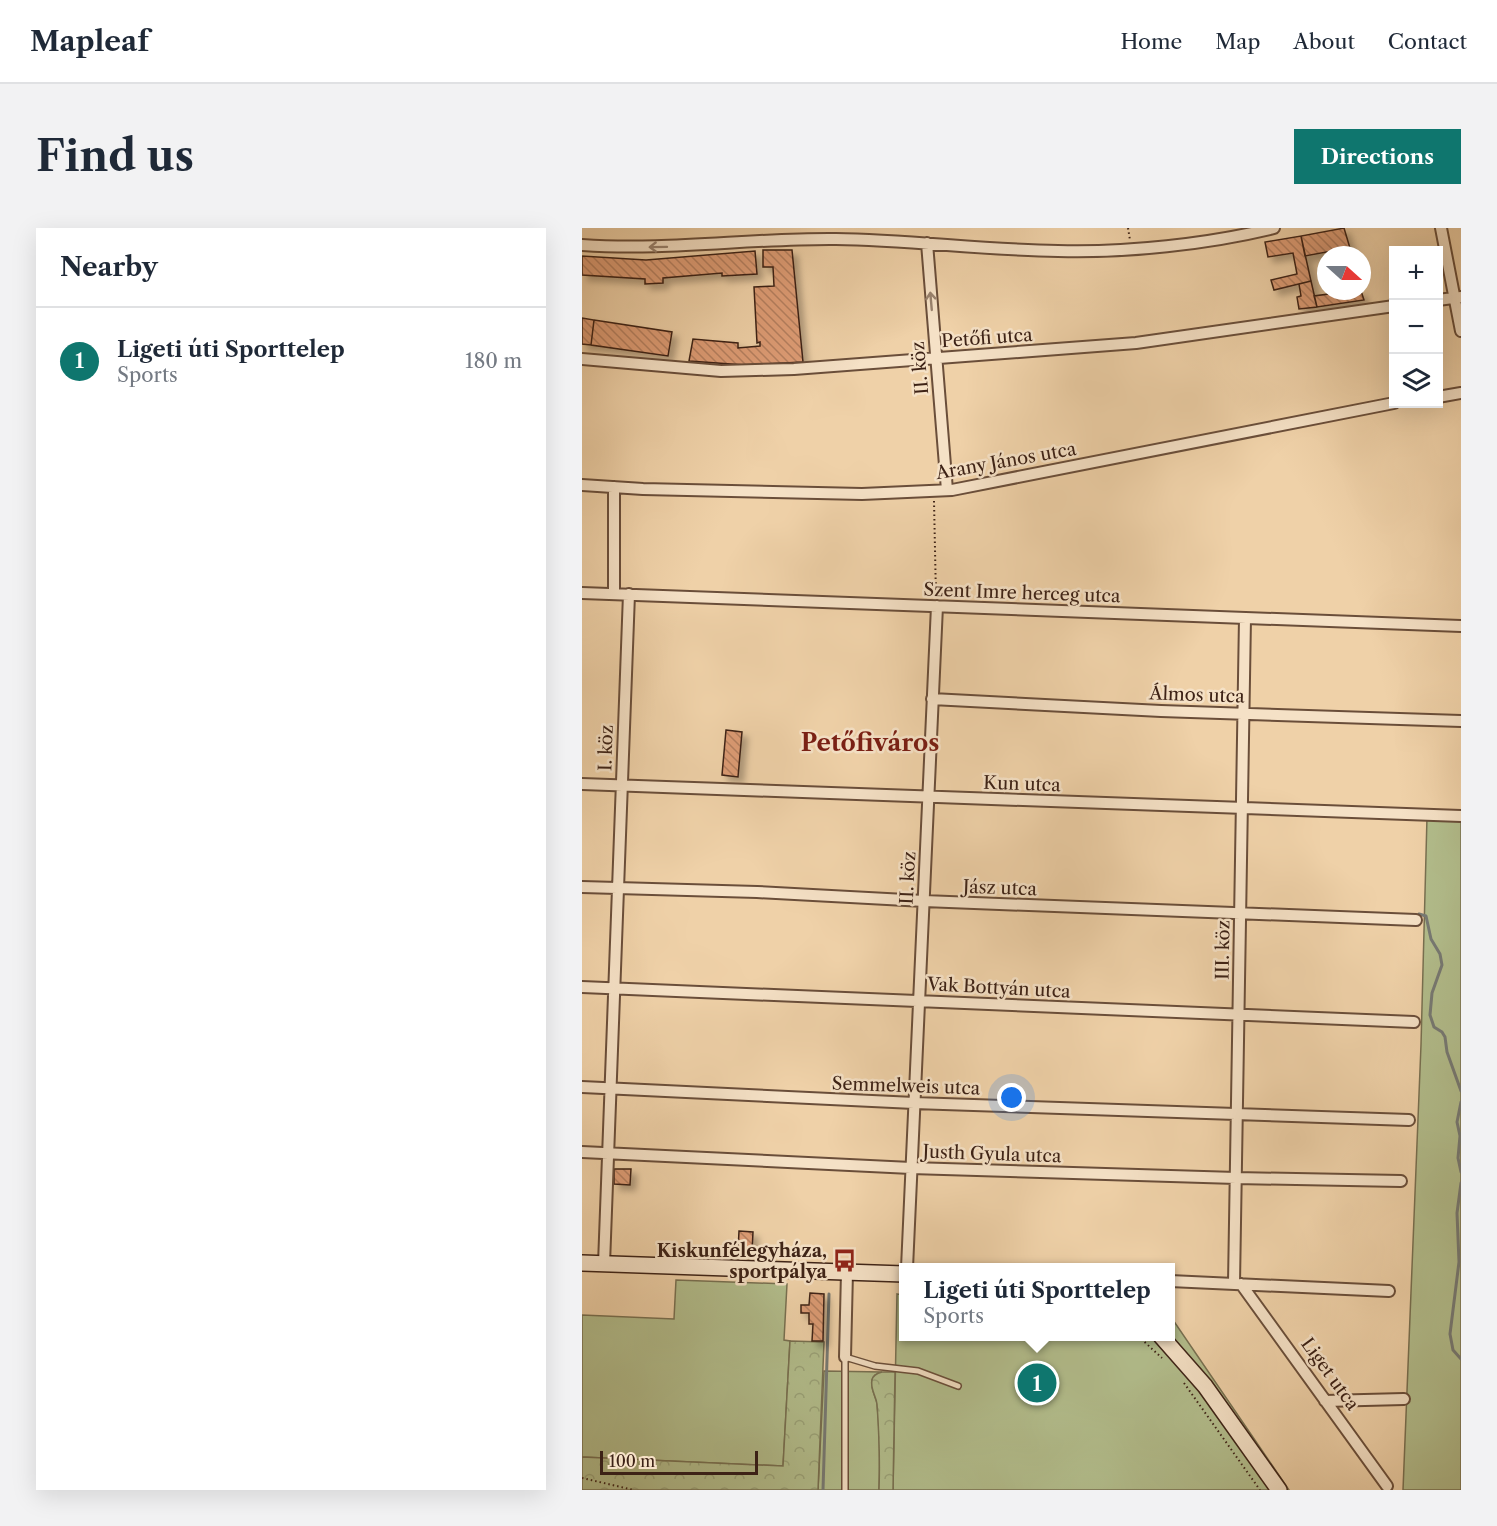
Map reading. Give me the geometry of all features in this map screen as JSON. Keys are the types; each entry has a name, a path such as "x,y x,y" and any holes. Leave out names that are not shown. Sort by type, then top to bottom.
{"main road":[{"path":"582,1263 899,1274"},
{"path":"1166,1341 1205,1386 1279,1490"}],"street":[{"path":"582,245 674,246 835,239 927,243 1006,250 1095,251 1193,242 1274,228"},
{"path":"1441,228 1458,297 1461,331"},
{"name":"II. köz","path":"927,243 947,490"},
{"path":"1443,299 1458,297"},
{"name":"Petőfi utca","path":"582,359 721,371 794,369 1136,343 1389,307"},
{"path":"1443,396 1461,393"},
{"name":"Arany János utca","path":"582,484 614,487 862,494 947,490 1389,404"},
{"path":"614,487 614,594"},
{"name":"Szent Imre herceg utca","path":"582,592 1461,626"},
{"name":"I. köz","path":"604,1264 629,594"},
{"name":"II. köz","path":"907,1263 937,606"},
{"name":"III. köz","path":"1237,1284 1236,1179 1245,618"},
{"name":"Álmos utca","path":"933,699 1244,714 1461,721"},
{"name":"Kun utca","path":"582,784 1461,816"},
{"name":"Jász utca","path":"582,887 757,892 924,901 1416,920"},
{"name":"Vak Bottyán utca","path":"582,987 1414,1022"},
{"name":"Semmelweis utca","path":"582,1087 914,1103 1409,1120"},
{"name":"Justh Gyula utca","path":"582,1152 911,1168 1236,1179 1401,1181"},
{"path":"844,1357 847,1272"},
{"path":"1175,1282 1207,1286 1237,1284 1389,1291"},
{"name":"Liget utca","path":"1237,1284 1387,1486"},
{"path":"1325,1401 1404,1399"}],"lane":[{"path":"845,1490 844,1357 876,1366 918,1371 958,1386"}],"path":[{"path":"934,491 937,606"},
{"path":"1143,1341 1164,1360"},
{"path":"1178,1375 1260,1490"},
{"path":"582,1478 634,1490"}],"green space":[{"path":"1427,817 1461,818 1461,1490 1403,1490 1421,1045"},
{"path":"676,1280 787,1284 784,1340 790,1341 783,1466 582,1457 582,1315 674,1319"},
{"path":"897,1294 899,1294 899,1341 1175,1341 1175,1323 1289,1490 893,1490"},
{"path":"790,1341 824,1342 818,1490 582,1490 582,1457 783,1466"},
{"path":"824,1371 882,1372 873,1378 872,1383 878,1415 879,1490 818,1490"},
{"path":"882,1372 895,1372 893,1490 879,1490 877,1404 872,1383 873,1378"}],"building":[{"path":"1344,228 1349,246 1317,246 1317,254 1305,256 1301,236"},
{"path":"1301,236 1311,281 1274,290 1271,280 1297,274 1293,253 1268,257 1265,242"},
{"path":"763,250 792,250 803,362 745,365 689,361 693,339 738,343 738,348 760,346 760,342 757,343 754,287 774,286 773,267 763,267"},
{"path":"755,251 757,274 722,276 722,273 663,278 663,283 645,284 645,279 582,275 582,256 646,260"},
{"path":"1311,281 1317,307 1299,309 1297,297 1301,296 1299,284"},
{"path":"1314,296 1317,296 1317,300 1364,300 1317,307"},
{"path":"582,318 594,320 591,345 582,344"},
{"path":"594,320 672,332 668,356 591,345"},
{"path":"726,730 742,732 738,777 722,775"},
{"path":"614,1169 631,1169 630,1185 614,1184"},
{"path":"739,1231 753,1232 752,1252 738,1251"},
{"path":"810,1293 824,1294 823,1341 812,1341 813,1324 809,1324 809,1313 801,1313 801,1305 809,1305"}],"waterway":[{"path":"1419,914 1426,916 1431,939 1440,954 1442,965 1432,993 1430,1015 1434,1027 1445,1037 1447,1052 1461,1091"},
{"path":"1461,1102 1457,1122 1460,1136 1458,1158 1461,1172"},
{"path":"1461,1183 1457,1213 1459,1262 1450,1334 1453,1350 1461,1359"},
{"path":"823,1490 829,1294"}],"place":[{"name":"Kiskunfélegyháza, sportpálya","path":"845,1261"},
{"name":"Ligeti úti Sporttelep","path":"1037,1383"}],"district":[{"name":"Petőfiváros","path":"870,743"}]}
